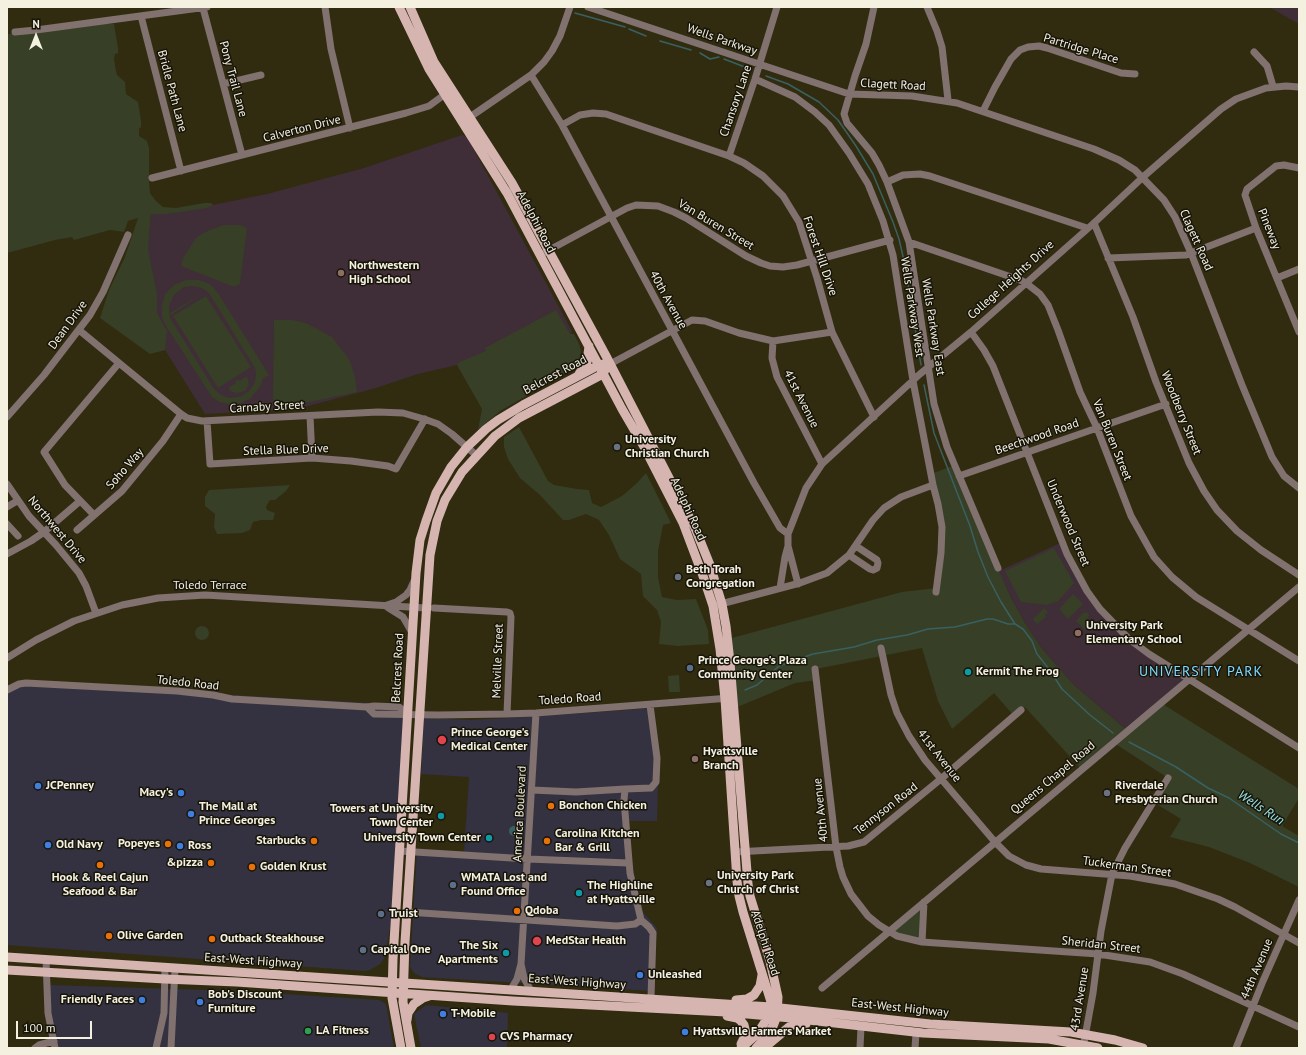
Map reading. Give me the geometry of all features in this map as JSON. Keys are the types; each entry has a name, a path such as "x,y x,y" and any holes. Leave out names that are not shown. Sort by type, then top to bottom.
{"main road":[{"name":"Adelphi Road","path":"399,7 423,59 448,92 470,117 512,183 589,346 680,516 703,576 717,605 727,632 737,881 741,904 774,1011"},
{"name":"Adelphi Road","path":"410,7 448,92 610,364 623,391 651,441 695,528 710,565 717,605"},
{"path":"577,377 587,362 589,346"},
{"name":"Belcrest Road","path":"411,1048 406,1023 403,993 406,912 419,714 430,608 430,555 437,521 445,500 462,472 495,436 513,422 610,364"},
{"name":"Belcrest Road","path":"401,1048 394,1014 392,982 412,636 416,573 420,540 430,507 443,479 458,457 486,429 523,405 577,377 601,369"},
{"name":"Adelphi Road","path":"729,698 750,896 777,989 774,1011"},
{"name":"East-West Highway","path":"7,957 681,1000 774,1011 930,1024 1046,1030 1115,1040 1143,1048"},
{"name":"East-West Highway","path":"7,970 392,992 666,1010 726,1012 774,1011 861,1027 916,1033 1049,1040 1098,1048"},
{"path":"681,1000 747,999 758,991 762,982 763,973"},
{"path":"406,1023 408,1013 414,1004 423,998 435,995"},
{"path":"591,1005 626,1001 644,1002 651,998"},
{"path":"666,1010 684,1013 727,1016 741,1021 744,1025 746,1034 742,1043 737,1048"},
{"path":"741,1048 757,1034 774,1011"},
{"path":"756,1048 768,1036 774,1011"},
{"path":"764,1048 782,1031 795,1024 839,1024"}],"street":[{"path":"15,32 205,7"},
{"name":"Pony Trail Lane","path":"205,7 223,84 242,155"},
{"path":"325,7 331,49 350,128"},
{"path":"470,117 531,75 544,62 560,36 570,7"},
{"name":"Wells Parkway","path":"588,7 849,94"},
{"name":"Chansory Lane","path":"729,156 760,64 777,7"},
{"name":"Wells Parkway East","path":"874,7 866,44 844,109 845,118 847,123 872,153 887,182 909,242 934,404 943,435 998,568"},
{"path":"927,7 942,47 948,100"},
{"name":"Bridle Path Lane","path":"141,16 181,171"},
{"name":"Partridge Place","path":"984,111 1010,59 1020,50 1028,47 1047,48 1122,73 1136,74"},
{"path":"1254,52 1267,66 1273,86"},
{"path":"223,84 261,74"},
{"name":"40th Avenue","path":"531,75 562,125 754,483 780,528 788,534"},
{"name":"Wells Parkway West","path":"755,79 795,98 815,112 834,131 868,184 884,221 895,264 913,381 942,527 941,553 936,592"},
{"name":"College Heights Drive","path":"798,584 788,546 788,534 806,488 822,464 928,367 971,332 1221,109 1245,95 1273,86 1299,87"},
{"name":"Calverton Drive","path":"152,178 424,108 448,92"},
{"name":"Clagett Road","path":"849,94 912,96 948,100 984,111 1106,154 1128,165 1143,177 1169,207 1180,226 1269,451 1284,476 1299,488"},
{"name":"Forest Hill Drive","path":"562,125 580,114 601,113 729,156 744,163 763,176 783,196 799,222 832,332 874,417"},
{"name":"Pineway","path":"1299,168 1284,165 1276,166 1247,189 1245,197 1256,228 1299,332"},
{"path":"887,182 903,175 920,174 930,176 1086,228"},
{"name":"Van Buren Street","path":"544,253 610,217 636,205 658,206 686,218 746,256 770,266 783,267 812,262 890,240"},
{"name":"Woodberry Street","path":"1094,223 1133,317 1156,382 1189,463 1206,495 1217,510 1237,531 1260,550 1299,575"},
{"path":"1108,258 1173,256 1191,253 1256,228"},
{"name":"Dean Drive","path":"7,417 44,375 90,315 103,292 128,235"},
{"name":"Van Buren Street","path":"909,242 1026,283 1038,292 1048,305 1130,516 1154,557 1166,572 1187,589 1215,609 1299,661"},
{"path":"1277,278 1299,269"},
{"path":"610,364 689,321 701,320 751,336 773,341 832,332"},
{"name":"Carnaby Street","path":"79,330 187,418 207,421 378,412 403,413 438,424 476,455"},
{"name":"Underwood Street","path":"971,332 993,366 1067,554 1087,591 1100,609 1129,639 1155,658 1299,748"},
{"name":"41st Avenue","path":"773,341 772,358 776,377 822,464"},
{"path":"94,516 66,485 44,452 119,363"},
{"name":"Beechwood Road","path":"959,476 1166,404"},
{"name":"Soho Way","path":"78,530 122,491 163,441 181,414"},
{"path":"310,416 312,458"},
{"name":"Stella Blue Drive","path":"207,421 210,464 312,458 350,461 388,466 396,469 425,419"},
{"name":"Northwest Drive","path":"7,484 17,501 79,573 86,586 96,613"},
{"path":"717,605 798,584 827,572 849,555 873,520 884,508 901,497 933,485"},
{"path":"7,507 17,501"},
{"path":"7,554 44,532 80,501"},
{"path":"8,527 18,536"},
{"name":"College Heights Drive","path":"780,588 788,546"},
{"path":"849,555 870,569 873,570 877,568 877,560 856,546"},
{"path":"385,606 396,602 406,595 410,590 416,573"},
{"name":"Queens Chapel Road","path":"822,988 1299,587"},
{"name":"Toledo Terrace","path":"7,658 48,633 96,613 145,600 186,595 430,608"},
{"path":"385,606 403,617 412,636"},
{"name":"Melville Street","path":"430,608 510,613 507,714"},
{"name":"41st Avenue","path":"881,648 891,695 897,713 915,747 995,842"},
{"name":"40th Avenue","path":"815,669 836,847 843,877 851,894 868,916 889,932"},
{"name":"Toledo Road","path":"7,690 19,684 31,683 193,692 232,700 367,708 374,714 438,715 536,713 729,698"},
{"path":"532,790 577,792 651,788 656,782 657,758 650,704"},
{"name":"Tennyson Road","path":"735,852 853,846 869,838 1021,710"},
{"name":"America Boulevard","path":"511,989 517,979 521,964 525,920 536,713"},
{"name":"43rd Avenue","path":"1083,1046 1112,874 1125,848 1168,778"},
{"path":"625,789 628,863 641,920 653,933 651,998"},
{"name":"Tuckerman Street","path":"995,842 1009,856 1029,866 1044,869 1112,874 1164,882 1200,893 1235,907 1299,943"},
{"path":"399,851 528,859 628,863"},
{"name":"44th Avenue","path":"1236,1048 1299,900"},
{"path":"922,942 924,902"},
{"path":"406,912 617,926 635,924 641,920"},
{"name":"Sheridan Street","path":"889,932 907,939 922,942 1098,954 1138,960 1162,966 1183,974 1299,1027"},
{"path":"34,1048 39,1045 54,1045 48,1013 46,960"},
{"name":"America Boulevard","path":"521,964 524,978 531,991"},
{"path":"165,967 170,980 171,1048"},
{"path":"156,1048 170,980 175,968"},
{"path":"860,1048 861,1027"},
{"path":"915,1048 916,1033"}],"shaded area":[{"path":"1269,7 1299,7 1299,24"},
{"name":"Northwestern High School","path":"462,135 467,137 572,331 570,335 459,362 457,365 418,374 376,388 297,409 205,414 165,350 142,302 151,214 168,214 267,194 364,168"},
{"name":"University Park Elementary School","path":"1062,542 1093,600 1129,639 1188,680 1128,731 1074,685 1044,651 1028,628 1011,598 999,571"},
{"path":"26,683 404,705 391,921 385,957 380,964 370,970 365,971 7,945 7,690"},
{"path":"653,708 659,756 657,821 629,821 632,863 641,910 657,928 653,991 422,977 414,973 410,967 417,851 464,853 469,777 421,774 424,718 470,720"},
{"path":"50,985 237,991 379,1000 386,1004 394,1048 58,1048 50,1004"},
{"path":"426,1005 508,1013 507,1048 421,1048 414,1014"}],"green space":[{"path":"94,24 114,24 118,48 118,53 115,54 114,59 117,75 125,82 126,94 138,102 141,121 139,136 147,141 149,148 150,193 163,207 176,208 204,203 211,203 213,205 207,208 168,214 151,214 148,249 157,294 157,313 167,331 165,350 150,354 100,318 109,290 125,257 138,218 128,221 124,232 110,230 74,240 72,237 55,240 7,253 7,34 28,33"},
{"path":"223,225 240,225 247,228 240,284 234,287 181,266 183,258 196,238 205,232"},
{"path":"186,280 199,280 210,284 218,293 269,375 263,378 261,385 250,399 241,403 228,404 219,402 212,397 166,326 162,317 162,305 165,294 174,285","holes":["193,286 202,288 209,293 255,368 256,376 254,384 249,391 242,396 229,398 221,395 214,389 170,318 169,306 174,295 184,287"]},
{"path":"206,291 171,315 170,313"},
{"path":"206,296 251,367 218,388 173,316"},
{"path":"556,310 570,334 574,334 579,344 581,351 579,362 575,368 500,411 478,430 482,409 457,365 459,362 486,351 485,348"},
{"path":"274,320 292,320 306,323 332,337 349,359 355,376 357,392 281,408 273,401"},
{"path":"247,376 249,384 245,391 237,393 232,392 228,388 236,383 235,381 238,379 239,381"},
{"path":"519,427 548,481 554,485 589,490 592,503 601,507 622,496 646,473 671,523 663,525 658,551 658,577 662,597 677,600 696,599 708,630 709,644 678,646 659,644 661,622 657,610 643,596 641,574 620,559 609,535 599,520 586,514 569,520 563,520 540,495 520,478 508,459 504,447 504,437"},
{"path":"955,465 1011,598 1028,628 1044,651 1074,685 1128,731 1161,703 1299,789 1299,798 1282,826 1299,836 1299,887 1250,863 1209,847 1170,837 1181,819 1153,802 1168,778 1114,743 1082,770 1025,707 1014,716 994,693 952,729 938,701 922,648 816,669 817,680 795,683 735,708 728,639 902,592 937,588 942,527 931,474"},
{"path":"290,485 286,491 275,500 269,501 266,507 267,510 275,513 273,520 253,522 250,530 242,533 217,534 214,527 215,514 205,506 205,497 209,490"},
{"path":"1054,548 1074,583 1058,601 1047,605 1021,602 1005,571"},
{"path":"1073,594 1083,604 1068,619 1059,609"},
{"path":"1044,608 1048,612 1045,615 1046,617 1037,624 1033,619"},
{"path":"1087,612 1089,615 1088,618 1092,622 1085,630 1076,621 1083,613"},
{"path":"202,626 207,628 209,633 207,638 202,640 197,638 195,633 197,628"},
{"path":"679,675 680,692 669,692 668,676"},
{"path":"924,902 922,942 889,932"}],"water":[{"path":"512,826 516,826 518,827 518,835 512,836 509,833 509,829"}],"waterway":[{"path":"575,13 625,27"},
{"path":"629,29 646,36"},
{"path":"660,41 691,50"},
{"path":"700,53 710,59 719,57"},
{"path":"724,59 750,69"},
{"path":"766,76 788,84 819,102 838,120 873,174 899,239 905,265 921,365"},
{"path":"924,385 934,433 970,526 978,552 988,577 1015,624"},
{"path":"745,690 757,685 779,666 813,654 854,647 877,640 907,635 928,629 955,627 987,619 993,619 1008,624 1015,624 1023,629 1032,641 1037,654 1062,689 1090,715 1113,733"},
{"name":"Wells Run","path":"1129,742 1176,767 1208,788 1229,798 1281,834 1299,843"}],"place":[{"name":"Northwestern High School","path":"341,273"},
{"name":"University Christian Church","path":"617,447"},
{"name":"Beth Torah Congregation","path":"678,577"},
{"name":"University Park Elementary School","path":"1078,633"},
{"name":"Prince George's Plaza Community Center","path":"690,668"},
{"name":"Kermit The Frog","path":"968,672"},
{"name":"Prince George's Medical Center","path":"442,740"},
{"name":"Hyattsville Branch","path":"695,759"},
{"name":"JCPenney","path":"38,786"},
{"name":"Macy's","path":"181,793"},
{"name":"Riverdale Presbyterian Church","path":"1107,793"},
{"name":"Bonchon Chicken","path":"551,806"},
{"name":"The Mall at Prince Georges","path":"191,814"},
{"name":"Towers at University Town Center","path":"441,816"},
{"name":"University Town Center","path":"489,838"},
{"name":"Starbucks","path":"314,841"},
{"name":"Carolina Kitchen Bar & Grill","path":"547,841"},
{"name":"Popeyes","path":"168,844"},
{"name":"Old Navy","path":"48,845"},
{"name":"Ross","path":"180,846"},
{"name":"&pizza","path":"211,863"},
{"name":"Hook & Reel Cajun Seafood & Bar","path":"100,865"},
{"name":"Golden Krust","path":"252,867"},
{"name":"University Park Church of Christ","path":"709,883"},
{"name":"WMATA Lost and Found Office","path":"453,885"},
{"name":"The Highline at Hyattsville","path":"579,893"},
{"name":"Qdoba","path":"517,911"},
{"name":"Truist","path":"381,914"},
{"name":"Olive Garden","path":"109,936"},
{"name":"Outback Steakhouse","path":"212,939"},
{"name":"MedStar Health","path":"537,941"},
{"name":"Capital One","path":"363,950"},
{"name":"The Six Apartments","path":"506,953"},
{"name":"Unleashed","path":"640,975"},
{"name":"Friendly Faces","path":"142,1000"},
{"name":"Bob's Discount Furniture","path":"200,1002"},
{"name":"T-Mobile","path":"443,1014"},
{"name":"LA Fitness","path":"308,1031"},
{"name":"Hyattsville Farmers Market","path":"685,1032"},
{"name":"CVS Pharmacy","path":"492,1037"}],"district":[{"name":"UNIVERSITY PARK","path":"1201,672"}]}
